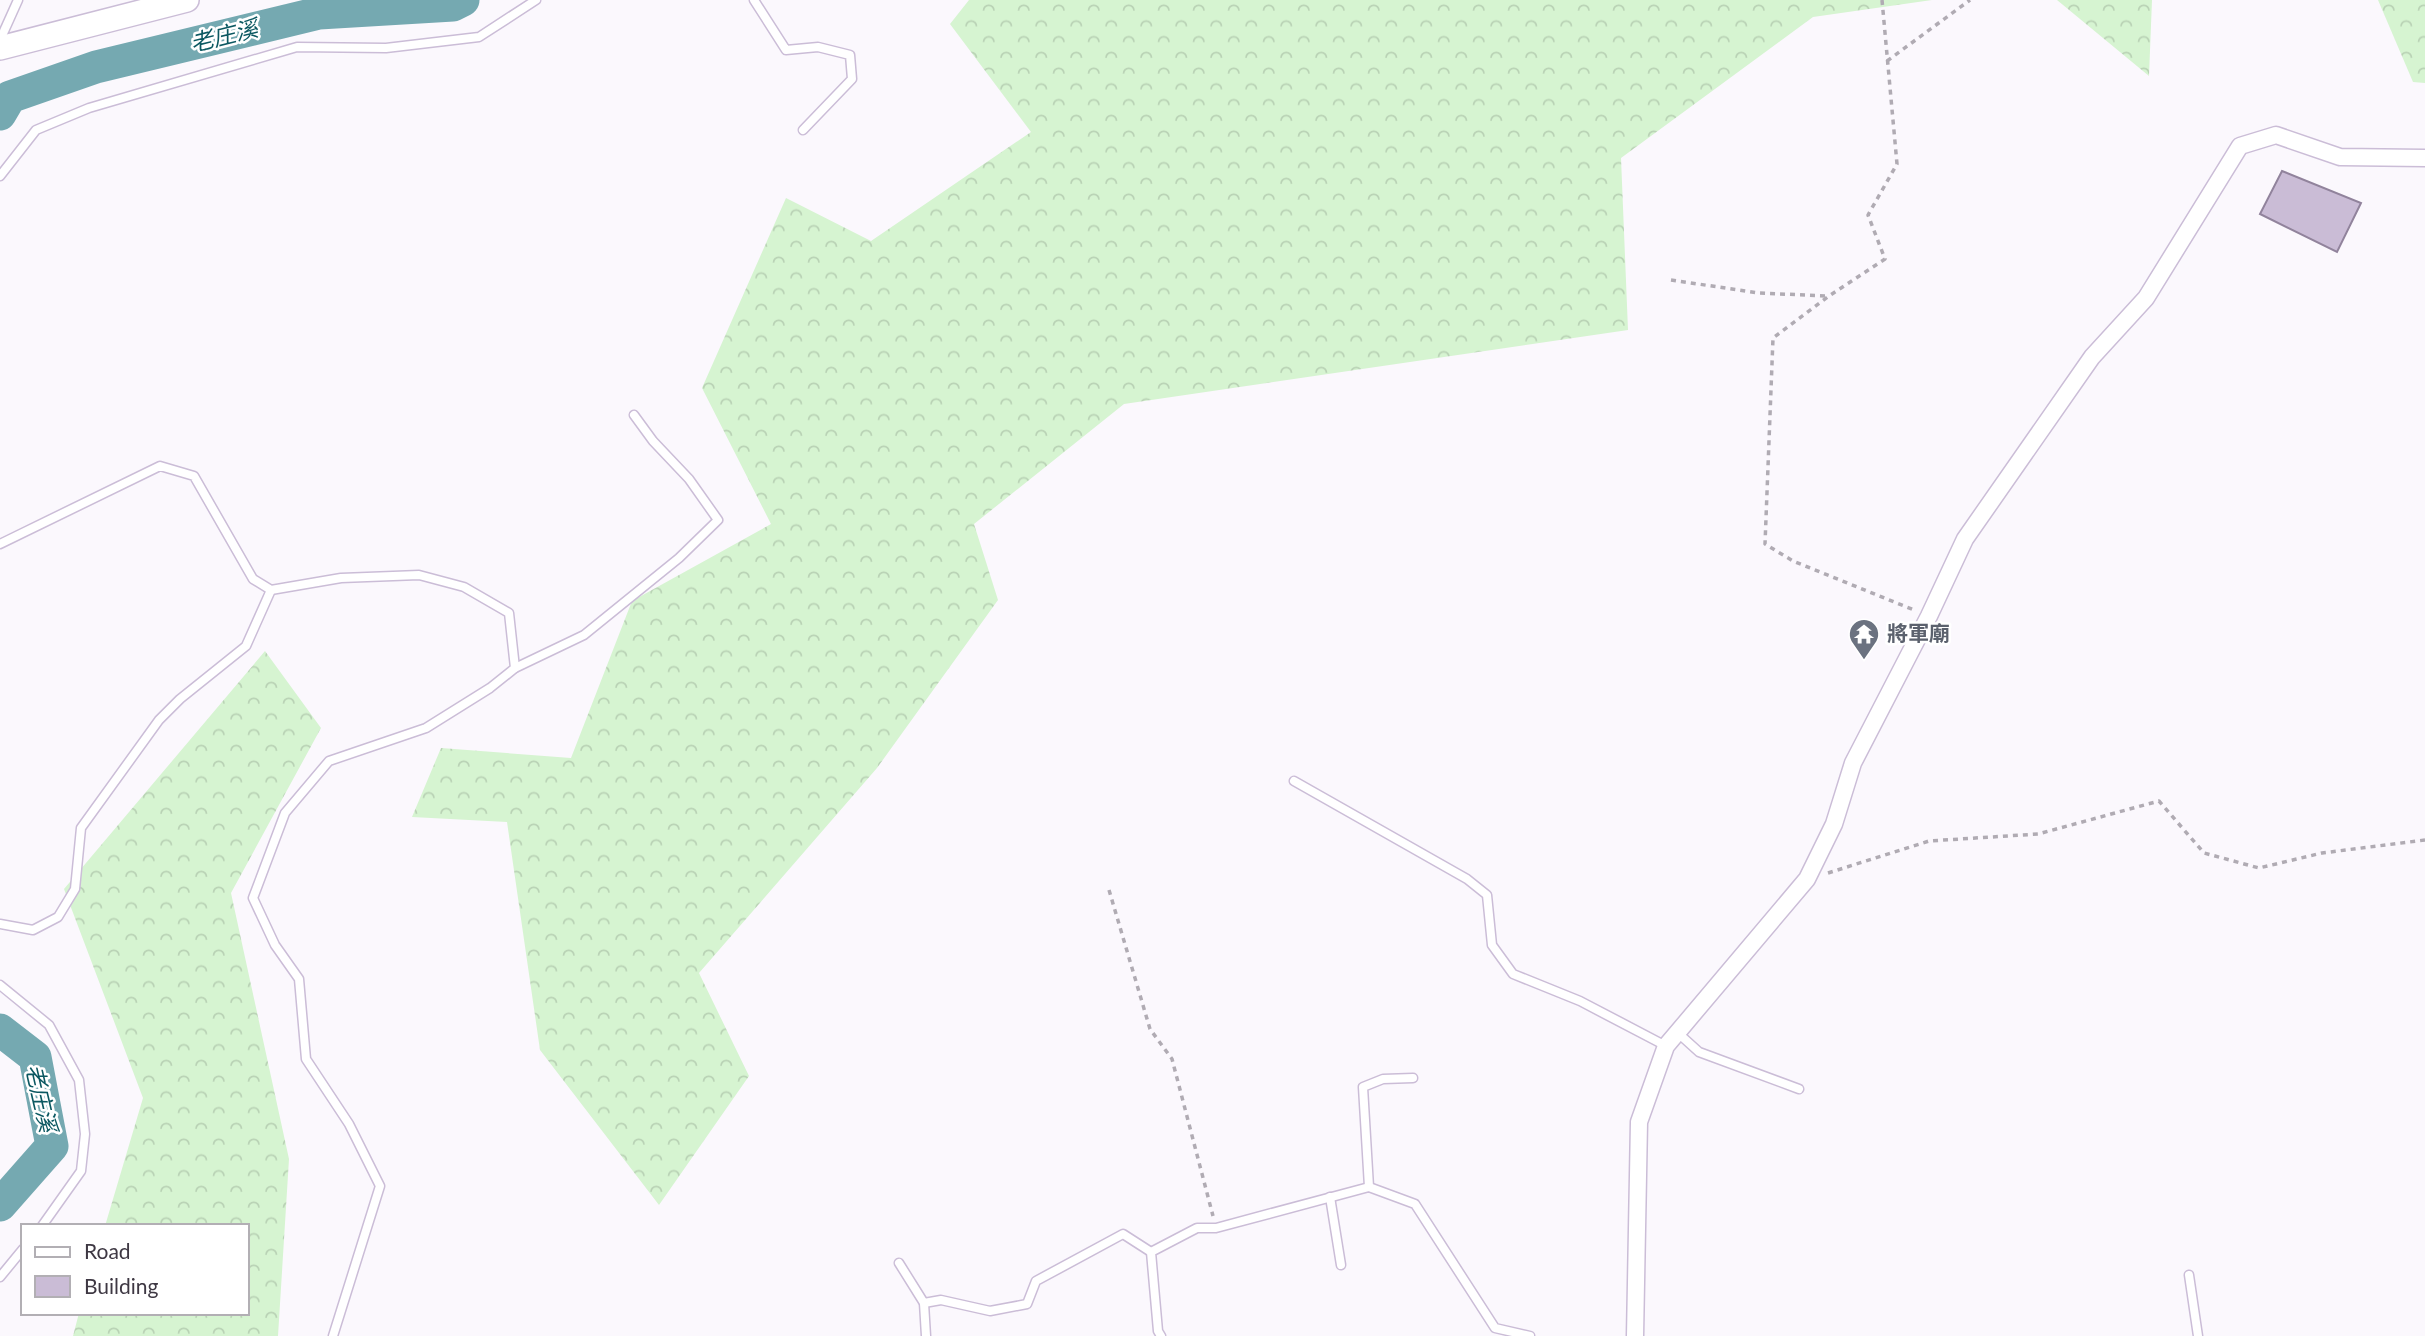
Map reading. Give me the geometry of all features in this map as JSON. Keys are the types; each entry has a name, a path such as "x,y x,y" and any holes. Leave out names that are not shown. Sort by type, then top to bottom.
{"street":[{"path":"0,47 187,0"},
{"path":"1635,1336 1639,1122 1666,1046 1807,879 1834,824 1853,763 1929,616 1965,539 2092,356 2146,298 2240,146 2276,135 2340,157 2425,159"}],"lane":[{"path":"0,40 18,0"},
{"path":"0,176 36,130 89,108 297,47 386,48 480,37 536,0"},
{"path":"754,0 786,50 818,47 850,55 852,79 803,130"},
{"path":"333,1336 380,1186 349,1124 306,1059 299,979 275,945 253,898 285,813 329,761 426,729 490,688 515,668 584,635 680,558 718,520 689,479 653,441 634,415"},
{"path":"0,544 160,466 194,476 253,579 271,590 341,578 419,575 464,587 509,613 515,668"},
{"path":"0,924 33,930 58,916 75,889 81,828 159,720 180,699 246,646 271,590"},
{"path":"1294,781 1467,879 1487,894 1492,945 1513,974 1580,1001 1666,1046"},
{"path":"0,985 49,1025 79,1080 85,1134 81,1171 43,1224"},
{"path":"1678,1033 1699,1052 1799,1089"},
{"path":"1369,1187 1363,1087 1383,1079 1413,1077"},
{"path":"1151,1252 1197,1228 1216,1228 1369,1187 1415,1204 1495,1328 1530,1336"},
{"path":"1330,1197 1341,1265"},
{"path":"925,1303 942,1300 990,1311 1027,1304 1036,1281 1123,1234 1151,1252"},
{"path":"0,1277 21,1251"},
{"path":"1151,1252 1158,1331 1161,1336"},
{"path":"899,1264 925,1303 926,1336"},
{"path":"2189,1275 2198,1336"}],"path":[{"path":"1882,0 1897,164 1868,215 1885,259 1773,338 1765,544 1793,561 1929,616"},
{"path":"1886,61 1970,0"},
{"path":"1671,280 1759,293 1829,296"},
{"path":"1807,879 1929,841 2038,835 2159,801 2204,853 2259,868 2322,853 2425,840"},
{"path":"1109,890 1150,1028 1172,1059 1216,1228"}],"green space":[{"path":"969,0 1932,0 1813,17 1621,158 1628,330 1124,404 974,524 998,600 877,768 699,973 749,1076 659,1205 540,1050 507,822 412,817 441,748 571,758 632,601 771,524 702,388 786,198 871,241 1031,132 950,24"},
{"path":"2057,0 2152,0 2149,76"},
{"path":"2378,0 2425,0 2425,83 2413,82"},
{"path":"265,651 321,728 231,893 289,1159 278,1336 73,1336 78,1315 248,1315 248,1224 106,1224 143,1098 64,889"}],"building":[{"path":"2282,171 2361,203 2337,252 2260,214"}],"waterway":[{"name":"老庄溪","path":"0,114 10,97 96,67 319,13 453,5 463,0"},
{"name":"老庄溪","path":"0,1030 35,1057 52,1146 0,1205"}],"place":[{"name":"將軍廟","path":"1864,661"}]}
